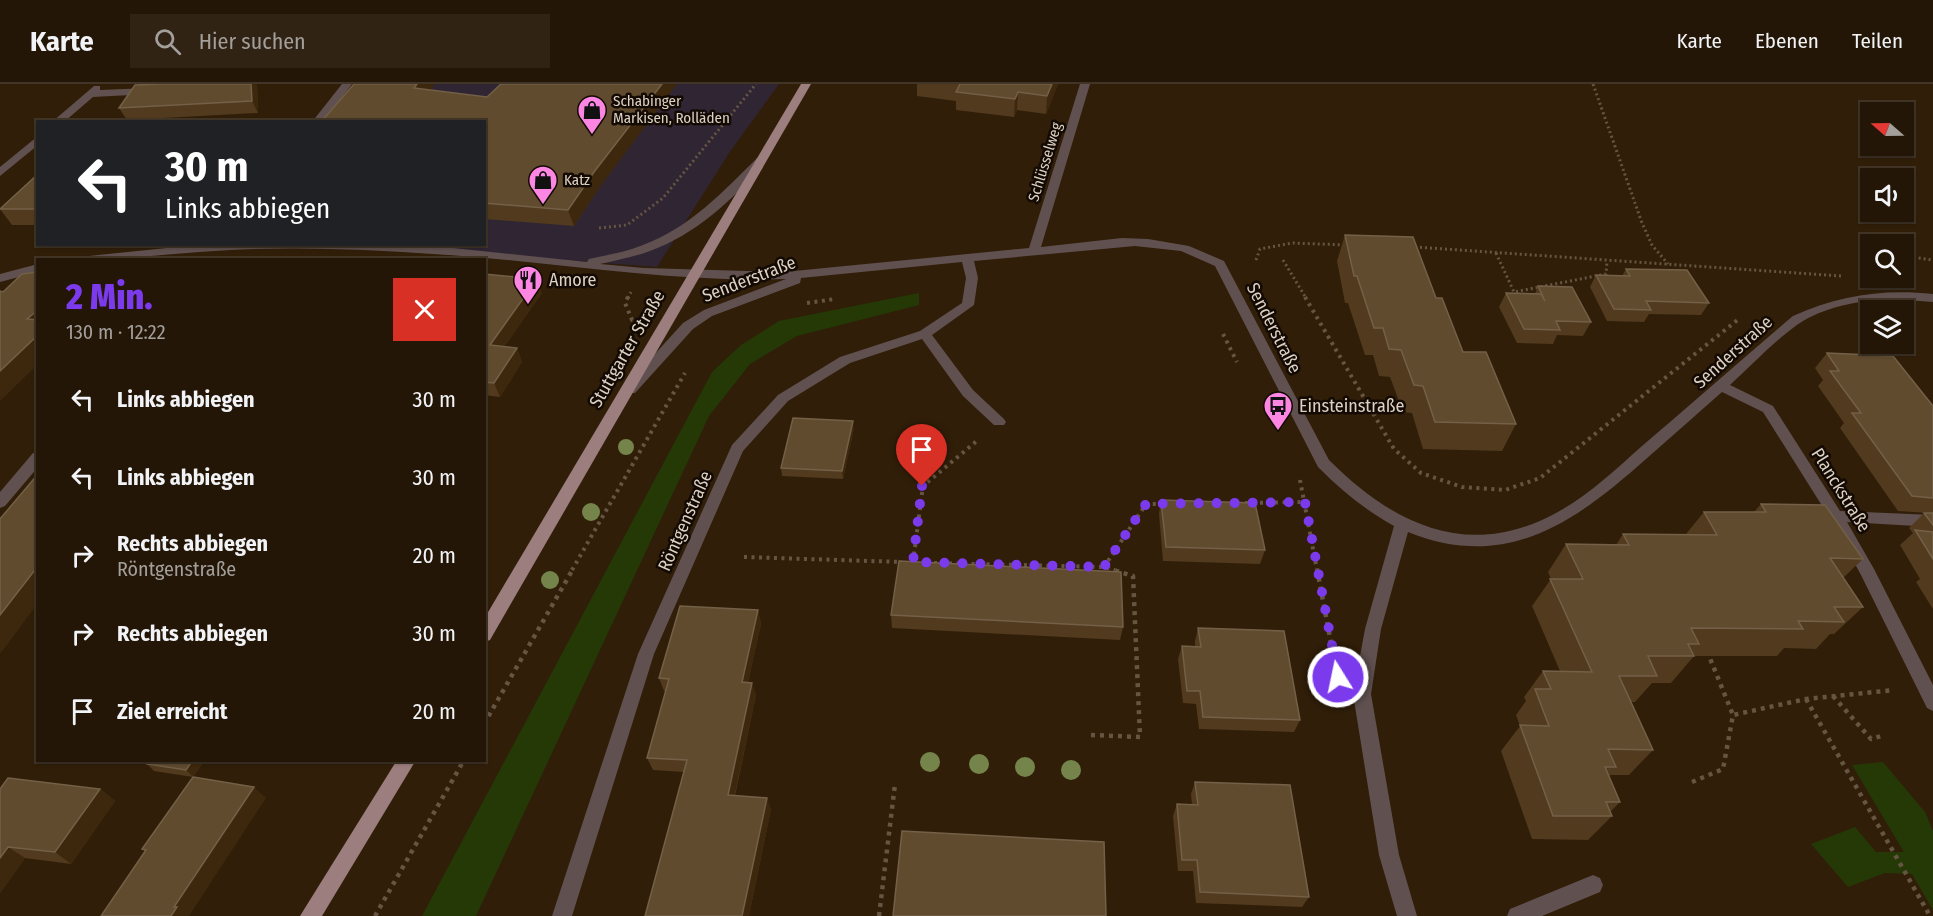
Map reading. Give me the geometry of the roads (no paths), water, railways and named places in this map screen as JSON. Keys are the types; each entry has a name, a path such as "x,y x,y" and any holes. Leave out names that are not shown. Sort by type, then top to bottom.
{"main road":[{"name":"Stuttgarter Straße","path":"486,632 806,84"},
{"path":"310,916 406,762"}],"street":[{"path":"59,120 101,84"},
{"path":"319,120 346,84"},
{"name":"Schlüsselweg","path":"1034,250 1085,84"},
{"path":"89,94 159,91"},
{"path":"0,173 36,141"},
{"path":"582,264 648,248 685,230 718,204 763,158"},
{"name":"Senderstraße","path":"338,246 582,264 694,275 810,275 1122,242 1157,242 1192,249 1220,264 1323,463 1338,480 1374,510 1402,524 1433,536 1492,540 1519,534 1549,523 1575,509 1798,319 1821,308 1859,297 1884,294 1933,298"},
{"path":"207,258 216,246"},
{"name":"Senderstraße","path":"107,258 216,246"},
{"name":"Röntgenstraße","path":"562,916 646,654 737,449 783,398 818,376 845,360 925,334 968,305 972,278 968,257"},
{"path":"0,278 36,269"},
{"name":"Senderstraße","path":"625,395 688,326 708,313 810,275"},
{"path":"925,334 968,393 999,422"},
{"name":"Planckstraße","path":"1722,386 1768,409 1836,516 1868,573 1933,703"},
{"path":"0,502 36,459"},
{"path":"1836,516 1933,521"},
{"path":"1402,524 1373,629 1362,694 1389,855 1407,916"},
{"path":"1517,916 1593,885"}],"place":[{"name":"Schabinger Markisen, Rolläden","path":"592,136"},
{"name":"Katz","path":"543,206"},
{"name":"Amore","path":"528,306"},
{"name":"Einsteinstraße","path":"1278,432"}]}
